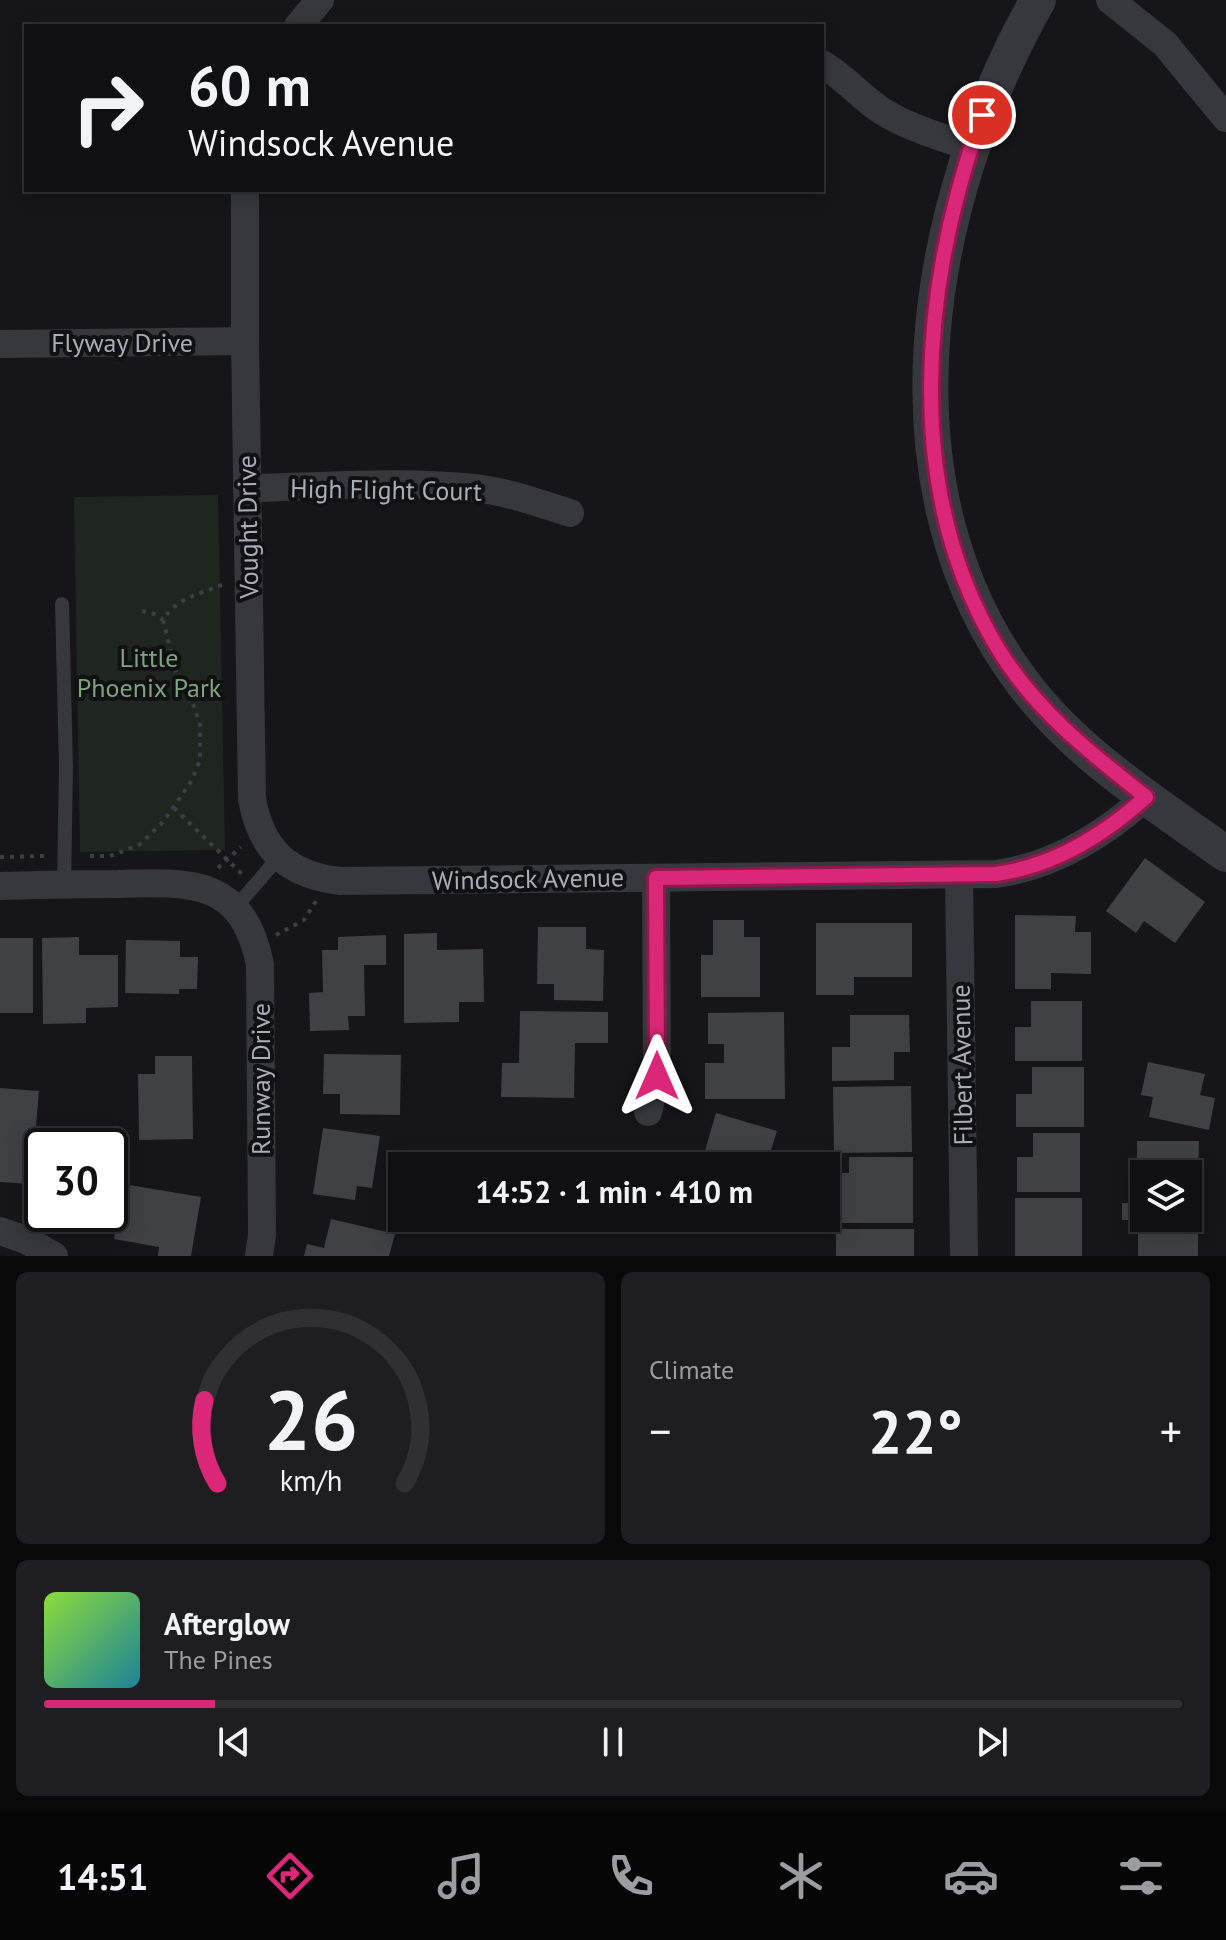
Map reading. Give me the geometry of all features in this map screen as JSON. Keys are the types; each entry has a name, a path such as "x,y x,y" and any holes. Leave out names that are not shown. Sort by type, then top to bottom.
{"street":[{"path":"300,24 320,0"},
{"path":"1038,0 1014,45 971,147 943,247 933,327 932,415 939,487 948,528 960,570 977,611 998,649 1052,718 1146,797 1226,854"},
{"path":"1110,0 1165,44 1226,118"},
{"path":"824,65 883,112 914,127 971,147"},
{"name":"Vought Drive","path":"245,192 252,799 256,822 279,857"},
{"name":"Flyway Drive","path":"0,344 245,341"},
{"name":"High Flight Court","path":"247,488 463,487 518,496 570,513"},
{"name":"Windsock Avenue","path":"279,857 299,871 321,879 340,881 959,875 1017,871 1053,859 1088,842 1146,797"},
{"name":"Filbert Avenue","path":"959,875 964,1256"},
{"path":"648,1112 657,1076 656,878"},
{"path":"0,886 182,883 218,895 235,908"},
{"name":"Runway Drive","path":"235,908 256,942 261,980 262,1235 259,1256"},
{"path":"0,1231 26,1240 54,1256"}],"lane":[{"path":"62,604 66,767 64,885"},
{"path":"235,908 279,857"}],"path":[{"path":"0,857 110,856 139,845 161,824 192,780 200,760 200,725 176,672 163,620 169,609 183,598 224,584"},
{"path":"142,611 163,620"},
{"path":"173,808 229,859 253,886"},
{"path":"182,883 219,867 238,852 256,822"},
{"path":"256,942 304,920 315,906 321,879"}],"green space":[{"name":"Little Phoenix Park","path":"218,495 225,850 80,852 74,497"}],"building":[{"path":"1145,858 1205,902 1175,943 1144,921 1136,933 1106,911"},
{"path":"1015,915 1076,916 1075,932 1091,932 1091,974 1051,973 1051,989 1015,989"},
{"path":"713,920 744,920 744,937 760,937 760,997 701,997 701,955 713,955"},
{"path":"816,923 912,923 912,977 854,977 854,995 816,995"},
{"path":"538,927 586,927 586,949 604,950 603,1001 554,1000 554,984 537,984"},
{"path":"437,933 437,950 483,949 484,1002 459,1002 459,1022 404,1023 404,934"},
{"path":"386,935 386,965 364,965 365,1016 348,1016 349,1030 310,1031 309,993 323,992 322,950 338,950 338,937"},
{"path":"79,937 79,955 118,955 118,1007 86,1008 86,1023 43,1024 42,938"},
{"path":"0,938 33,938 33,1013 0,1013"},
{"path":"126,940 180,941 180,957 198,957 197,989 179,989 179,994 125,993"},
{"path":"1031,1001 1082,1001 1082,1061 1015,1061 1015,1027 1031,1027"},
{"path":"520,1011 608,1012 608,1043 575,1043 574,1098 501,1097 502,1063 519,1063"},
{"path":"784,1012 785,1099 705,1099 705,1063 724,1063 724,1044 708,1044 708,1013"},
{"path":"850,1015 909,1015 910,1052 894,1052 894,1080 832,1081 832,1047 850,1047"},
{"path":"324,1054 401,1055 400,1115 340,1114 340,1094 323,1094"},
{"path":"155,1056 192,1056 193,1139 139,1140 138,1074 155,1074"},
{"path":"1148,1062 1205,1074 1200,1095 1215,1098 1209,1130 1149,1117 1153,1097 1141,1095"},
{"path":"1032,1067 1084,1067 1084,1127 1016,1127 1016,1094 1032,1094"},
{"path":"911,1086 912,1152 834,1152 833,1087"},
{"path":"0,1088 39,1091 36,1128 24,1128 24,1184 0,1182"},
{"path":"716,1113 777,1131 770,1152 705,1152"},
{"path":"323,1128 380,1136 372,1188 357,1186 355,1200 313,1194"},
{"path":"1033,1133 1080,1133 1080,1192 1017,1192 1017,1157 1033,1157"},
{"path":"1137,1141 1199,1141 1198,1160 1137,1160"},
{"path":"849,1157 913,1157 913,1223 840,1223 840,1173 849,1173"},
{"path":"128,1185 201,1197 191,1256 158,1256 159,1247 114,1239 115,1232 128,1232"},
{"path":"1015,1198 1082,1198 1082,1256 1015,1256"},
{"path":"1122,1203 1130,1203 1130,1220 1122,1220"},
{"path":"331,1219 395,1234 389,1256 304,1256 307,1244 324,1248"},
{"path":"840,1229 914,1229 914,1256 836,1256 836,1232"},
{"path":"1138,1232 1198,1232 1198,1256 1138,1256"}],"route":[{"path":"657,1076 656,878 996,874 1017,871 1053,859 1088,842 1146,797 1084,748 1052,718 1024,685 998,649 977,611 960,570 948,528 939,487 932,415 933,327 943,247 954,199 982,115"}]}
